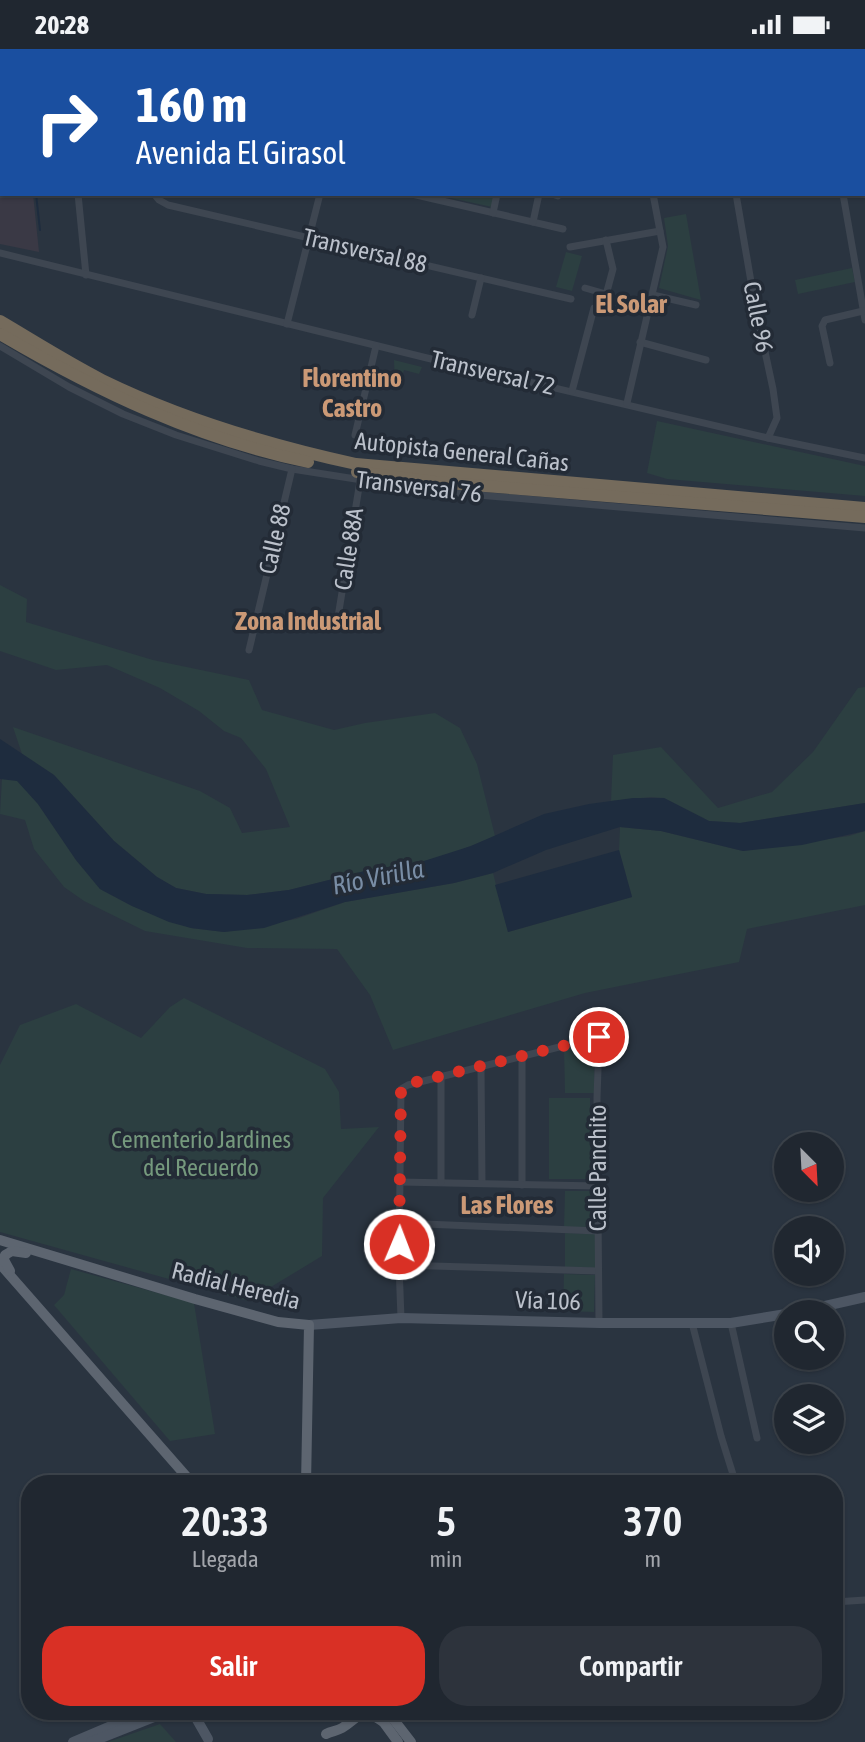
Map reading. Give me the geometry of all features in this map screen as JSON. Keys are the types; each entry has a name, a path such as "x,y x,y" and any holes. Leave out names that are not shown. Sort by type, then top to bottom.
{"highway":[{"name":"Autopista General Cañas","path":"0,321 102,380 147,400 249,436 342,461 446,473 865,508"},
{"name":"Autopista General Cañas","path":"0,334 95,387 145,411 252,447 340,469 435,482 865,517"}],"main road":[{"name":"Radial Heredia","path":"0,1241 278,1322 309,1325 306,1475"},
{"path":"22,1288 4,1260 5,1255 12,1251 191,1298"},
{"path":"0,1264 185,1475"},
{"path":"844,1302 865,1297"},
{"name":"Vía 106","path":"309,1325 401,1318 731,1323 774,1316"},
{"path":"73,1742 125,1720"},
{"path":"81,1742 132,1720"},
{"path":"91,1742 146,1720"},
{"path":"197,1720 208,1739"},
{"path":"326,1734 342,1728 352,1720"},
{"path":"386,1720 398,1742"},
{"path":"387,1720 405,1742"},
{"path":"388,1720 411,1742"}],"street":[{"path":"78,196 86,275"},
{"path":"287,324 320,196"},
{"path":"426,196 447,198 493,213 563,229"},
{"path":"493,213 497,196"},
{"path":"533,222 539,196"},
{"path":"626,403 663,247 653,196"},
{"name":"Calle 96","path":"736,196 777,418 768,438"},
{"path":"830,363 822,326 825,320 864,316 843,196"},
{"name":"Transversal 88","path":"156,197 168,205 571,299"},
{"path":"570,247 660,231"},
{"path":"603,306 613,269 606,240"},
{"name":"Transversal 72","path":"0,253 376,346 768,438 865,458"},
{"path":"472,315 481,278"},
{"path":"585,288 606,294"},
{"path":"653,295 696,305"},
{"path":"572,391 594,308"},
{"path":"640,342 706,360"},
{"name":"Transversal 76","path":"0,346 69,387 123,414 176,435 292,469 432,491 865,528"},
{"path":"355,435 376,346"},
{"name":"Calle 88","path":"249,650 292,469"},
{"name":"Calle 88A","path":"338,617 360,481"},
{"name":"Calle Panchito","path":"598,1323 600,1012"},
{"path":"401,1318 401,1089 408,1084 599,1037"},
{"path":"522,1056 522,1185"},
{"path":"481,1067 482,1183"},
{"path":"441,1077 441,1182"},
{"path":"400,1182 598,1186"},
{"path":"400,1223 598,1231"},
{"path":"399,1265 597,1271"},
{"path":"692,1323 733,1475"},
{"path":"731,1323 757,1438"},
{"path":"843,1601 865,1600"}],"shaded area":[{"path":"0,196 33,196 39,252 0,244"}],"green space":[{"path":"452,196 495,196 492,207"},
{"path":"686,214 701,300 659,288 668,246 664,218"},
{"path":"566,252 582,256 572,291 556,287"},
{"path":"852,268 855,282 798,294 795,280"},
{"path":"394,360 422,367 419,374 404,370 398,390 395,389"},
{"path":"657,421 865,466 865,496 667,479 647,473"},
{"path":"0,585 27,599 26,622 153,660 249,680 262,710 334,730 435,713 460,728 477,764 495,836 449,855 365,871 289,890 247,895 206,894 176,888 157,877 114,841 54,775 22,754 13,727 200,791 230,808 242,833 290,827 266,769 241,738 224,731 199,711 160,688 107,665 56,670 0,651"},
{"path":"865,687 865,803 740,823 709,821 664,798 611,801 613,755 661,747 718,808 772,792 813,752 858,688"},
{"path":"2,778 17,780 38,804 76,860 100,889 132,906 191,928 224,932 296,919 345,902 454,883 493,873 508,932 632,897 619,850 620,827 661,831 743,851 849,836 865,831 865,905 747,929 739,962 585,993 393,1050 370,995 337,949 247,948 145,931 84,901 64,887 34,849 25,820 0,814"},
{"name":"Cementerio Jardines del Recuerdo","path":"184,998 325,1069 339,1092 341,1129 379,1127 323,1198 322,1256 248,1301 0,1232 0,1065 20,1025 76,1004 141,1038 170,1007"},
{"path":"592,1042 595,1045 594,1093 565,1093 564,1048"},
{"path":"549,1098 590,1098 591,1179 549,1179"},
{"path":"565,1191 596,1191 595,1228 564,1228"},
{"path":"565,1233 597,1234 596,1271 565,1270"},
{"path":"71,1269 194,1303 215,1434 170,1441 54,1305 64,1295"},
{"path":"564,1274 595,1275 594,1312 563,1311"},
{"path":"160,1724 176,1742 108,1742"}],"water":[{"name":"Río Virilla","path":"0,739 54,775 114,841 157,877 176,888 206,894 247,895 289,890 365,871 424,861 471,846 544,814 633,798 664,798 709,821 740,823 865,803 865,831 802,845 743,851 661,831 620,827 546,850 493,873 454,883 345,902 264,928 224,932 169,922 100,889 76,860 38,804 17,781 0,779"},
{"path":"619,850 632,897 508,932 495,885"}],"waterway":[{"path":"36,196 40,230"}],"district":[{"name":"El Solar","path":"631,304"},
{"name":"Florentino Castro","path":"352,392"},
{"name":"Zona Industrial","path":"308,621"},
{"name":"Las Flores","path":"507,1205"}],"route":[{"path":"399,1244 401,1089 408,1084 599,1037"}]}
